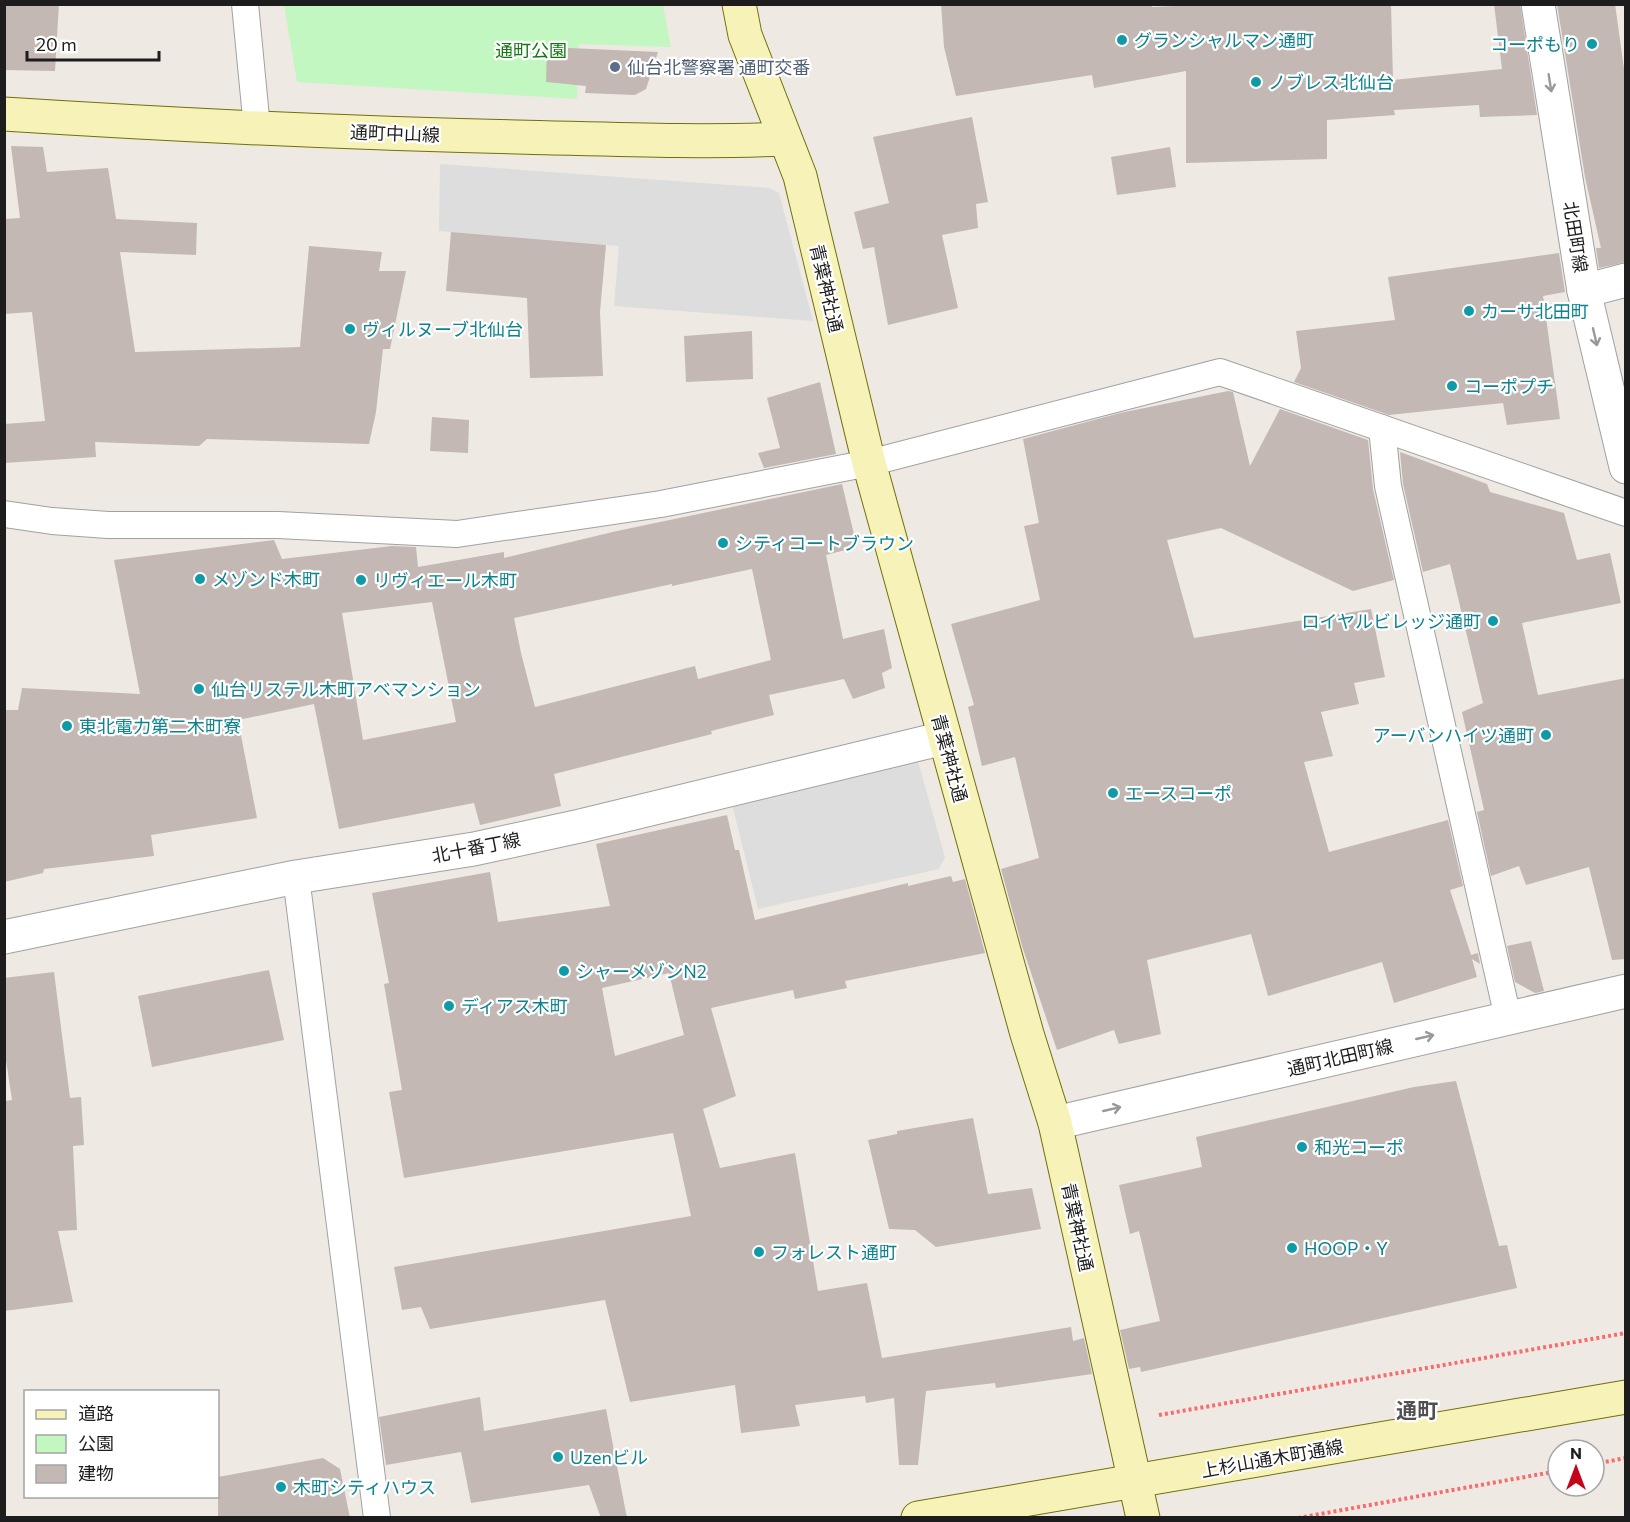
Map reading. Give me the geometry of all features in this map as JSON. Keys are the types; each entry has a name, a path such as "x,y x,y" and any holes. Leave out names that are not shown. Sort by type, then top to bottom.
{"street":[{"name":"青葉神社通","path":"739,4 745,35 800,176 868,464 1027,1034 1055,1123 1143,1518"},
{"name":"北田町線","path":"1538,4 1584,291 1626,467"},
{"name":"通町中山線","path":"4,114 257,128 689,141 785,139"},
{"path":"1584,291 1626,280"},
{"name":"北十番丁線","path":"4,938 296,877 474,849 944,738"},
{"name":"通町北田町線","path":"1055,1123 1626,991"},
{"name":"上杉山通木町通線","path":"918,1518 1626,1397"}],"lane":[{"path":"245,4 257,128"},
{"path":"4,514 52,521 108,525 278,525 457,534 661,504 868,464 1220,372 1626,513"},
{"path":"1382,428 1388,486 1508,1018"},
{"path":"296,877 377,1518"}],"path":[{"path":"1159,1415 1626,1333"},
{"path":"1606,1462 1626,1458"},
{"path":"1298,1518 1546,1473"}],"green space":[{"name":"通町公園","path":"284,5 663,5 671,47 579,44 577,99 297,82"}],"shaded area":[{"path":"440,164 770,188 779,193 813,321 614,306 619,246 439,231"},
{"path":"917,758 945,857 939,869 758,909 730,796"}],"building":[{"path":"4,4 59,4 55,71 4,70"},
{"path":"941,4 1152,4 1152,7 1224,4 1391,4 1393,80 1502,69 1494,4 1520,4 1537,115 1480,117 1479,105 1394,110 1395,115 1327,120 1327,159 1186,163 1186,71 1094,88 1092,75 956,96 944,47"},
{"path":"1557,4 1615,4 1626,83 1626,262 1599,268 1596,248 1601,248 1585,177"},
{"path":"547,47 658,52 646,89 635,95 585,93 586,86 546,82"},
{"path":"972,117 988,202 976,204 978,228 942,235 958,308 888,325 874,247 863,249 854,212 889,203 873,137"},
{"path":"11,146 43,147 47,172 108,168 116,219 197,223 196,255 120,252 135,352 300,347 309,246 382,252 379,271 406,271 390,349 383,349 376,412 369,444 207,439 199,446 95,442 96,457 4,463 4,424 45,421 32,312 4,314 4,219 20,218"},
{"path":"1170,147 1176,187 1117,195 1111,157"},
{"path":"451,232 606,245 600,312 603,376 530,378 527,298 446,291"},
{"path":"1559,253 1565,292 1543,296 1560,419 1507,425 1503,403 1389,415 1294,382 1301,368 1296,331 1395,320 1388,277"},
{"path":"752,331 753,379 686,382 684,336"},
{"path":"820,382 836,454 764,468 758,453 780,448 767,398"},
{"path":"1228,391 1233,392 1250,466 1280,409 1368,440 1373,489 1394,580 1353,591 1221,528 1167,540 1194,638 1371,609 1385,677 1354,683 1359,704 1321,712 1333,756 1304,762 1329,852 1448,820 1463,886 1450,890 1471,955 1478,953 1480,964 1472,959 1477,977 1394,1003 1382,962 1268,996 1251,934 1147,960 1161,1034 1119,1044 1114,1030 1057,1050 1022,946 1001,869 1039,858 1015,757 982,766 968,707 974,705 951,624 1040,600 1024,526 1039,523 1023,439 1120,413"},
{"path":"432,417 469,420 468,453 430,451"},
{"path":"1400,452 1487,484 1490,492 1564,513 1577,560 1610,553 1621,603 1522,623 1538,695 1626,678 1626,959 1612,960 1589,867 1526,885 1519,866 1491,876 1477,812 1484,810 1462,712 1483,703 1450,564 1423,572 1403,484"},
{"path":"842,484 857,547 826,555 843,639 884,629 892,668 882,673 885,688 853,699 844,679 769,695 774,715 711,731 712,734 554,774 561,806 480,825 474,803 339,829 314,704 238,720 257,818 151,835 154,856 44,869 43,873 4,882 4,710 18,710 22,688 140,694 114,560 274,540 282,559 392,546 416,547 418,567 504,552 504,558 617,531","holes":["752,569 771,660 698,679 695,666 535,707 514,618","432,602 456,722 363,740 342,613"]},
{"path":"727,815 735,850 739,850 755,920 908,883 908,886 951,876 953,882 965,879 985,953 845,981 847,988 795,999 793,990 711,1008 736,1096 703,1109 720,1168 795,1153 818,1291 867,1283 882,1358 1071,1327 1073,1341 1084,1338 1092,1374 996,1388 995,1383 926,1391 918,1465 899,1465 894,1398 866,1403 865,1396 795,1405 800,1426 741,1433 735,1385 630,1402 605,1300 430,1329 421,1307 402,1310 394,1267 691,1216 673,1133 404,1178 389,1092 402,1090 384,984 389,983 372,893 490,872 498,922 610,906 596,844","holes":["669,973 684,1035 615,1056 602,988"]},
{"path":"1531,941 1544,991 1535,993 1515,982 1507,946"},
{"path":"269,970 284,1040 152,1067 138,996"},
{"path":"54,972 70,1098 81,1097 84,1145 73,1146 77,1230 58,1231 73,1302 4,1311 4,1101 12,1100 4,1047 4,978"},
{"path":"1456,1081 1499,1246 1507,1245 1517,1288 1141,1372 1140,1367 1129,1369 1120,1330 1160,1321 1139,1231 1130,1234 1119,1185 1202,1167 1196,1137 1414,1087"},
{"path":"973,1118 988,1194 1032,1188 1041,1229 936,1247 915,1230 889,1229 868,1140 897,1134 897,1131"},
{"path":"480,1397 484,1431 606,1409 627,1518 601,1518 589,1485 471,1503 461,1452 386,1465 379,1417"},
{"name":"木町シティハウス","path":"323,1458 340,1469 350,1518 218,1518 219,1477"}],"place":[{"name":"グランシャルマン通町","path":"1122,40"},
{"name":"コーポもり","path":"1592,44"},
{"name":"仙台北警察署 通町交番","path":"615,67"},
{"name":"ノブレス北仙台","path":"1256,82"},
{"name":"カーサ北田町","path":"1469,311"},
{"name":"ヴィルヌーブ北仙台","path":"350,329"},
{"name":"コーポプチ","path":"1452,386"},
{"name":"シティコートブラウン","path":"723,543"},
{"name":"メゾンド木町","path":"200,579"},
{"name":"リヴィエール木町","path":"361,580"},
{"name":"ロイヤルビレッジ通町","path":"1493,621"},
{"name":"仙台リステル木町アベマンション","path":"199,689"},
{"name":"東北電力第二木町寮","path":"67,726"},
{"name":"アーバンハイツ通町","path":"1546,735"},
{"name":"エースコーポ","path":"1113,793"},
{"name":"シャーメゾンN2","path":"564,971"},
{"name":"ディアス木町","path":"449,1006"},
{"name":"和光コーポ","path":"1302,1147"},
{"name":"HOOP・Y","path":"1292,1248"},
{"name":"フォレスト通町","path":"759,1252"},
{"name":"Uzenビル","path":"558,1457"},
{"name":"木町シティハウス","path":"281,1487"}],"district":[{"name":"通町","path":"1417,1409"}]}
